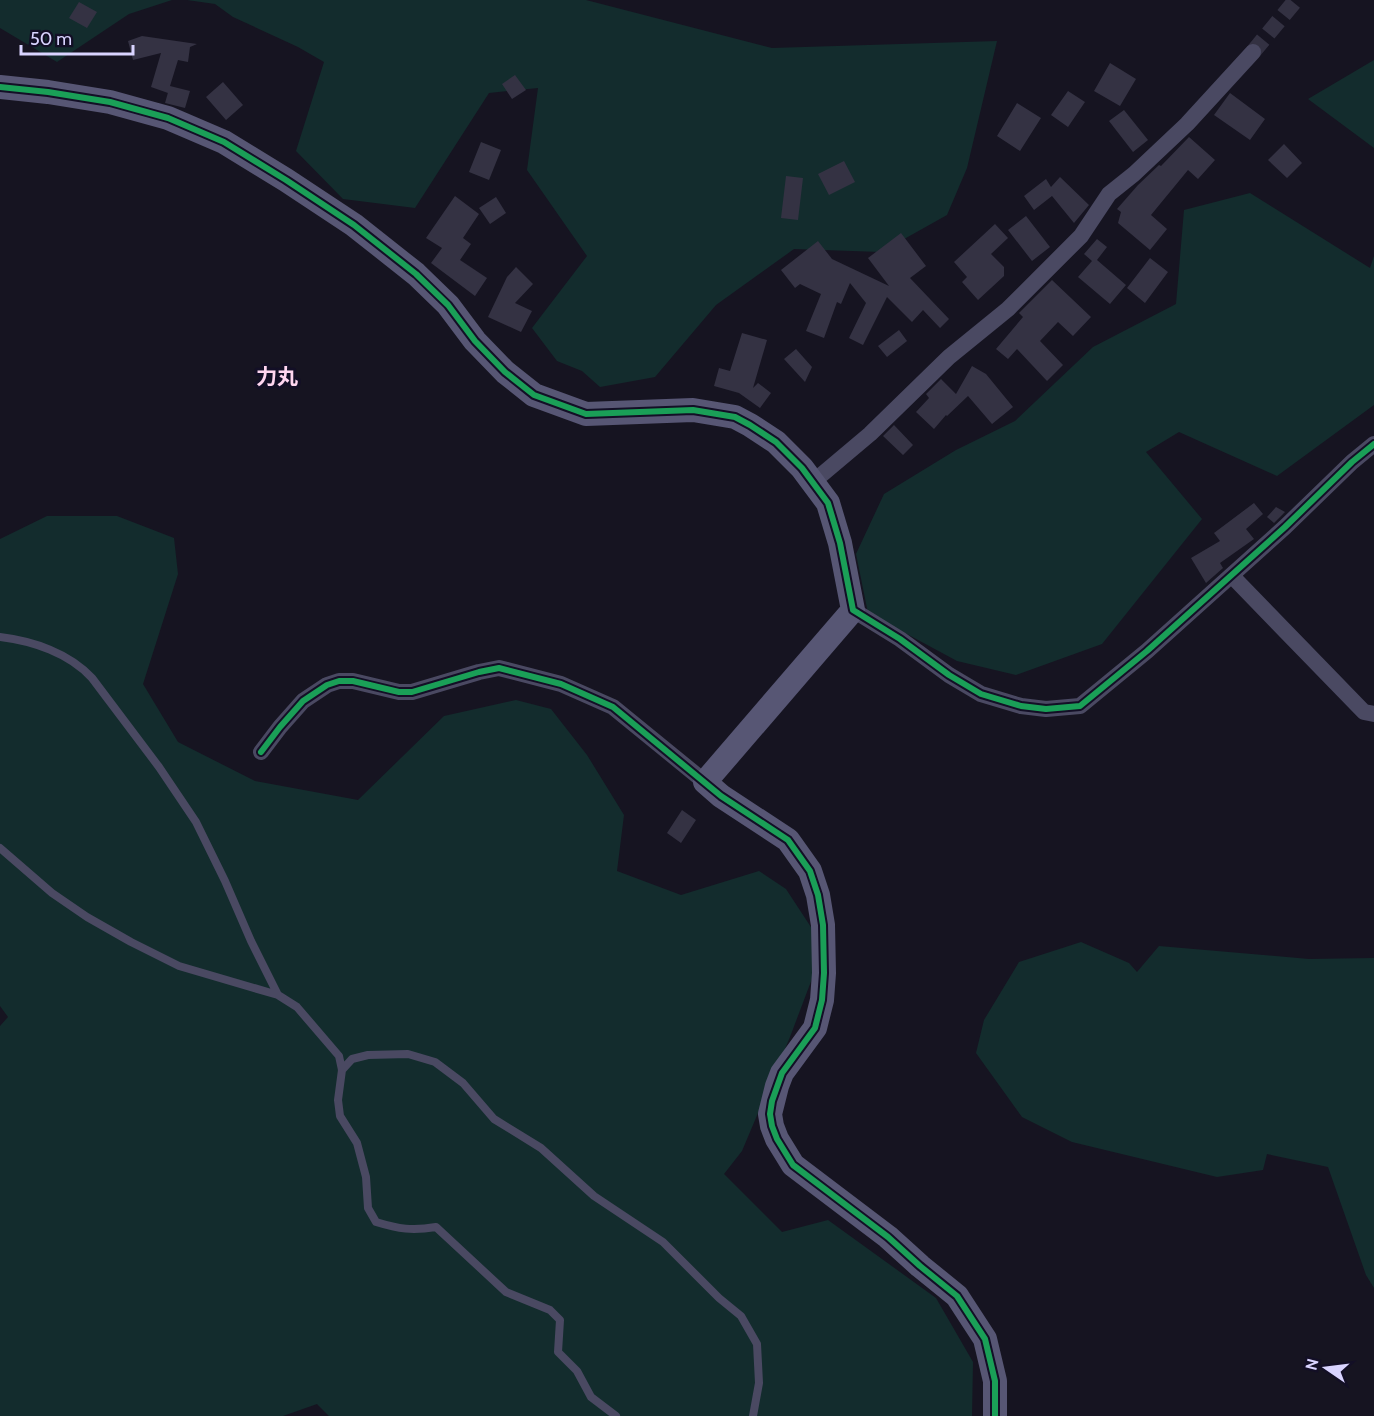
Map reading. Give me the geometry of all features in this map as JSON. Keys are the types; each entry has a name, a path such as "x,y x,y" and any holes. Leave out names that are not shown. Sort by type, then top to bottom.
{"street":[{"path":"813,482 870,434 949,357 1008,309 1081,236 1109,194 1134,174 1187,124 1253,52"},
{"path":"0,87 110,102 168,118 224,142 354,225 416,274 448,305 476,341 505,372 534,395 586,414 693,410 735,417 776,442 802,468 828,503 840,543 853,610 981,694 1021,706 1046,709 1080,706 1232,576 1374,444"},
{"path":"1232,576 1364,712 1374,714"},
{"path":"705,782 853,610"},
{"path":"261,752 303,700 327,685 339,681 353,681 399,692 412,692 499,668 561,684 613,707 721,796 788,840 810,871 818,895 823,925 824,973 822,1000 815,1028 782,1073 770,1114 772,1126 793,1165 888,1237 957,1296 985,1339 995,1381 995,1416"}],"lane":[{"path":"0,637 53,651 71,660 92,678 159,767 196,822 251,941 279,995"},
{"path":"0,848 52,893 87,917 131,942 179,966 279,995 297,1006 339,1056 342,1070 338,1100 340,1116 357,1143 366,1177 368,1208 376,1222 392,1227 417,1230 436,1227 506,1292 550,1310 560,1320 558,1352 577,1371 591,1397 616,1416"},
{"path":"342,1070 352,1059 368,1055 408,1054 435,1062 463,1083 494,1119 541,1148 594,1196 663,1242 719,1298 741,1316 757,1344 759,1383 753,1416"},
{"path":"755,1406 758,1416"}],"green space":[{"path":"0,0 172,0 129,14 57,62 0,28"},
{"path":"187,0 586,0 772,48 997,41 967,168 947,215 881,252 794,249 716,305 655,377 600,387 582,371 557,361 532,328 587,256 527,170 538,88 489,93 415,208 343,199 296,151 324,62 298,47 233,17 215,4"},
{"path":"1374,60 1374,148 1308,99"},
{"path":"1250,193 1370,268 1374,256 1374,405 1277,476 1179,432 1146,452 1202,519 1102,644 1016,675 957,661 868,613 856,554 884,494 956,450 1015,421 1093,347 1176,304 1184,210"},
{"path":"47,516 117,516 174,538 178,574 143,684 178,742 255,781 358,800 444,716 516,700 551,709 587,755 624,815 617,871 681,895 759,871 786,889 824,947 790,1037 742,1151 724,1174 782,1232 828,1220 936,1298 973,1362 972,1416 329,1416 317,1404 283,1416 0,1416 0,1026 8,1017 0,1006 0,539"},
{"path":"1081,942 1129,963 1137,972 1159,946 1309,959 1374,958 1374,1288 1366,1275 1328,1167 1267,1154 1263,1170 1217,1177 1072,1142 1022,1117 976,1053 984,1020 1019,962"}],"building":[{"path":"79,2 97,12 87,28 69,18"},
{"path":"142,36 197,44 190,47 188,62 178,60 170,86 190,91 185,108 165,103 168,93 151,87 161,53 133,60 128,41"},
{"path":"1110,63 1136,79 1120,106 1094,91"},
{"path":"515,75 526,90 512,99 502,84"},
{"path":"223,82 243,105 226,120 206,97"},
{"path":"1068,91 1085,102 1068,127 1051,115"},
{"path":"1230,93 1265,119 1250,140 1214,115"},
{"path":"1017,103 1041,118 1020,151 997,136"},
{"path":"1124,110 1148,140 1133,152 1109,121"},
{"path":"1189,137 1215,160 1198,179 1188,170 1151,215 1167,229 1150,250 1118,223 1121,212 1117,209 1138,185 1159,165 1161,166"},
{"path":"481,142 501,150 489,180 469,172"},
{"path":"1284,144 1302,163 1287,178 1268,160"},
{"path":"844,161 855,182 829,195 818,174"},
{"path":"786,176 803,178 798,220 781,218"},
{"path":"1060,177 1089,205 1074,223 1052,196 1034,210 1024,196 1046,179 1051,187"},
{"path":"455,196 479,214 463,238 471,244 460,260 487,278 475,296 431,263 442,248 426,238"},
{"path":"496,197 506,213 490,224 479,208"},
{"path":"1026,216 1050,247 1032,261 1008,230"},
{"path":"995,224 1008,238 991,254 1004,267 1004,276 978,300 962,282 967,277 954,262"},
{"path":"901,233 926,266 910,278 949,319 940,328 923,310 912,322 887,297 863,345 849,338 866,303 850,283 841,304 837,302 824,338 806,331 821,294 800,284 795,288 781,270 818,241 832,259 889,286 868,258"},
{"path":"1097,239 1107,247 1097,260 1126,285 1110,304 1078,277 1092,261 1084,254"},
{"path":"1150,258 1168,272 1145,303 1127,288"},
{"path":"516,267 533,284 515,303 532,311 521,332 488,317 507,277"},
{"path":"1052,280 1091,317 1073,336 1058,322 1040,341 1063,365 1047,381 1017,349 1008,359 996,349 1023,317 1019,313"},
{"path":"899,330 907,341 887,357 878,346"},
{"path":"742,333 767,340 753,388 758,383 771,393 760,408 739,393 714,386 719,368 730,371"},
{"path":"796,349 812,367 805,382 784,359"},
{"path":"972,366 986,374 1013,407 992,424 968,396 934,429 916,412 929,398 926,394 941,379 956,394"},
{"path":"894,425 913,445 903,455 883,436"},
{"path":"1254,503 1263,514 1246,529 1254,539 1220,563 1223,568 1206,583 1191,558 1220,541 1214,533"},
{"path":"1276,507 1285,512 1274,523 1267,517"},
{"path":"682,810 696,820 681,843 667,833"}],"tunnel":[{"path":"1253,52 1296,0"}],"cycle path":[{"path":"0,87 110,102 168,118 224,142 354,225 416,274 448,305 475,341 505,372 534,395 586,414 693,410 735,417 750,425 776,442 802,468 828,503 840,543 853,610 981,694 1021,706 1046,709 1080,706 1147,651 1374,444"},
{"path":"261,752 303,701 327,685 339,681 353,681 399,692 412,692 499,668 561,684 613,707 721,796 788,840 810,871 818,895 823,925 824,973 822,1000 815,1028 782,1073 772,1101 770,1114 772,1126 793,1165 888,1237 957,1296 985,1339 995,1381 995,1416"}],"district":[{"name":"力丸","path":"277,377"}]}
